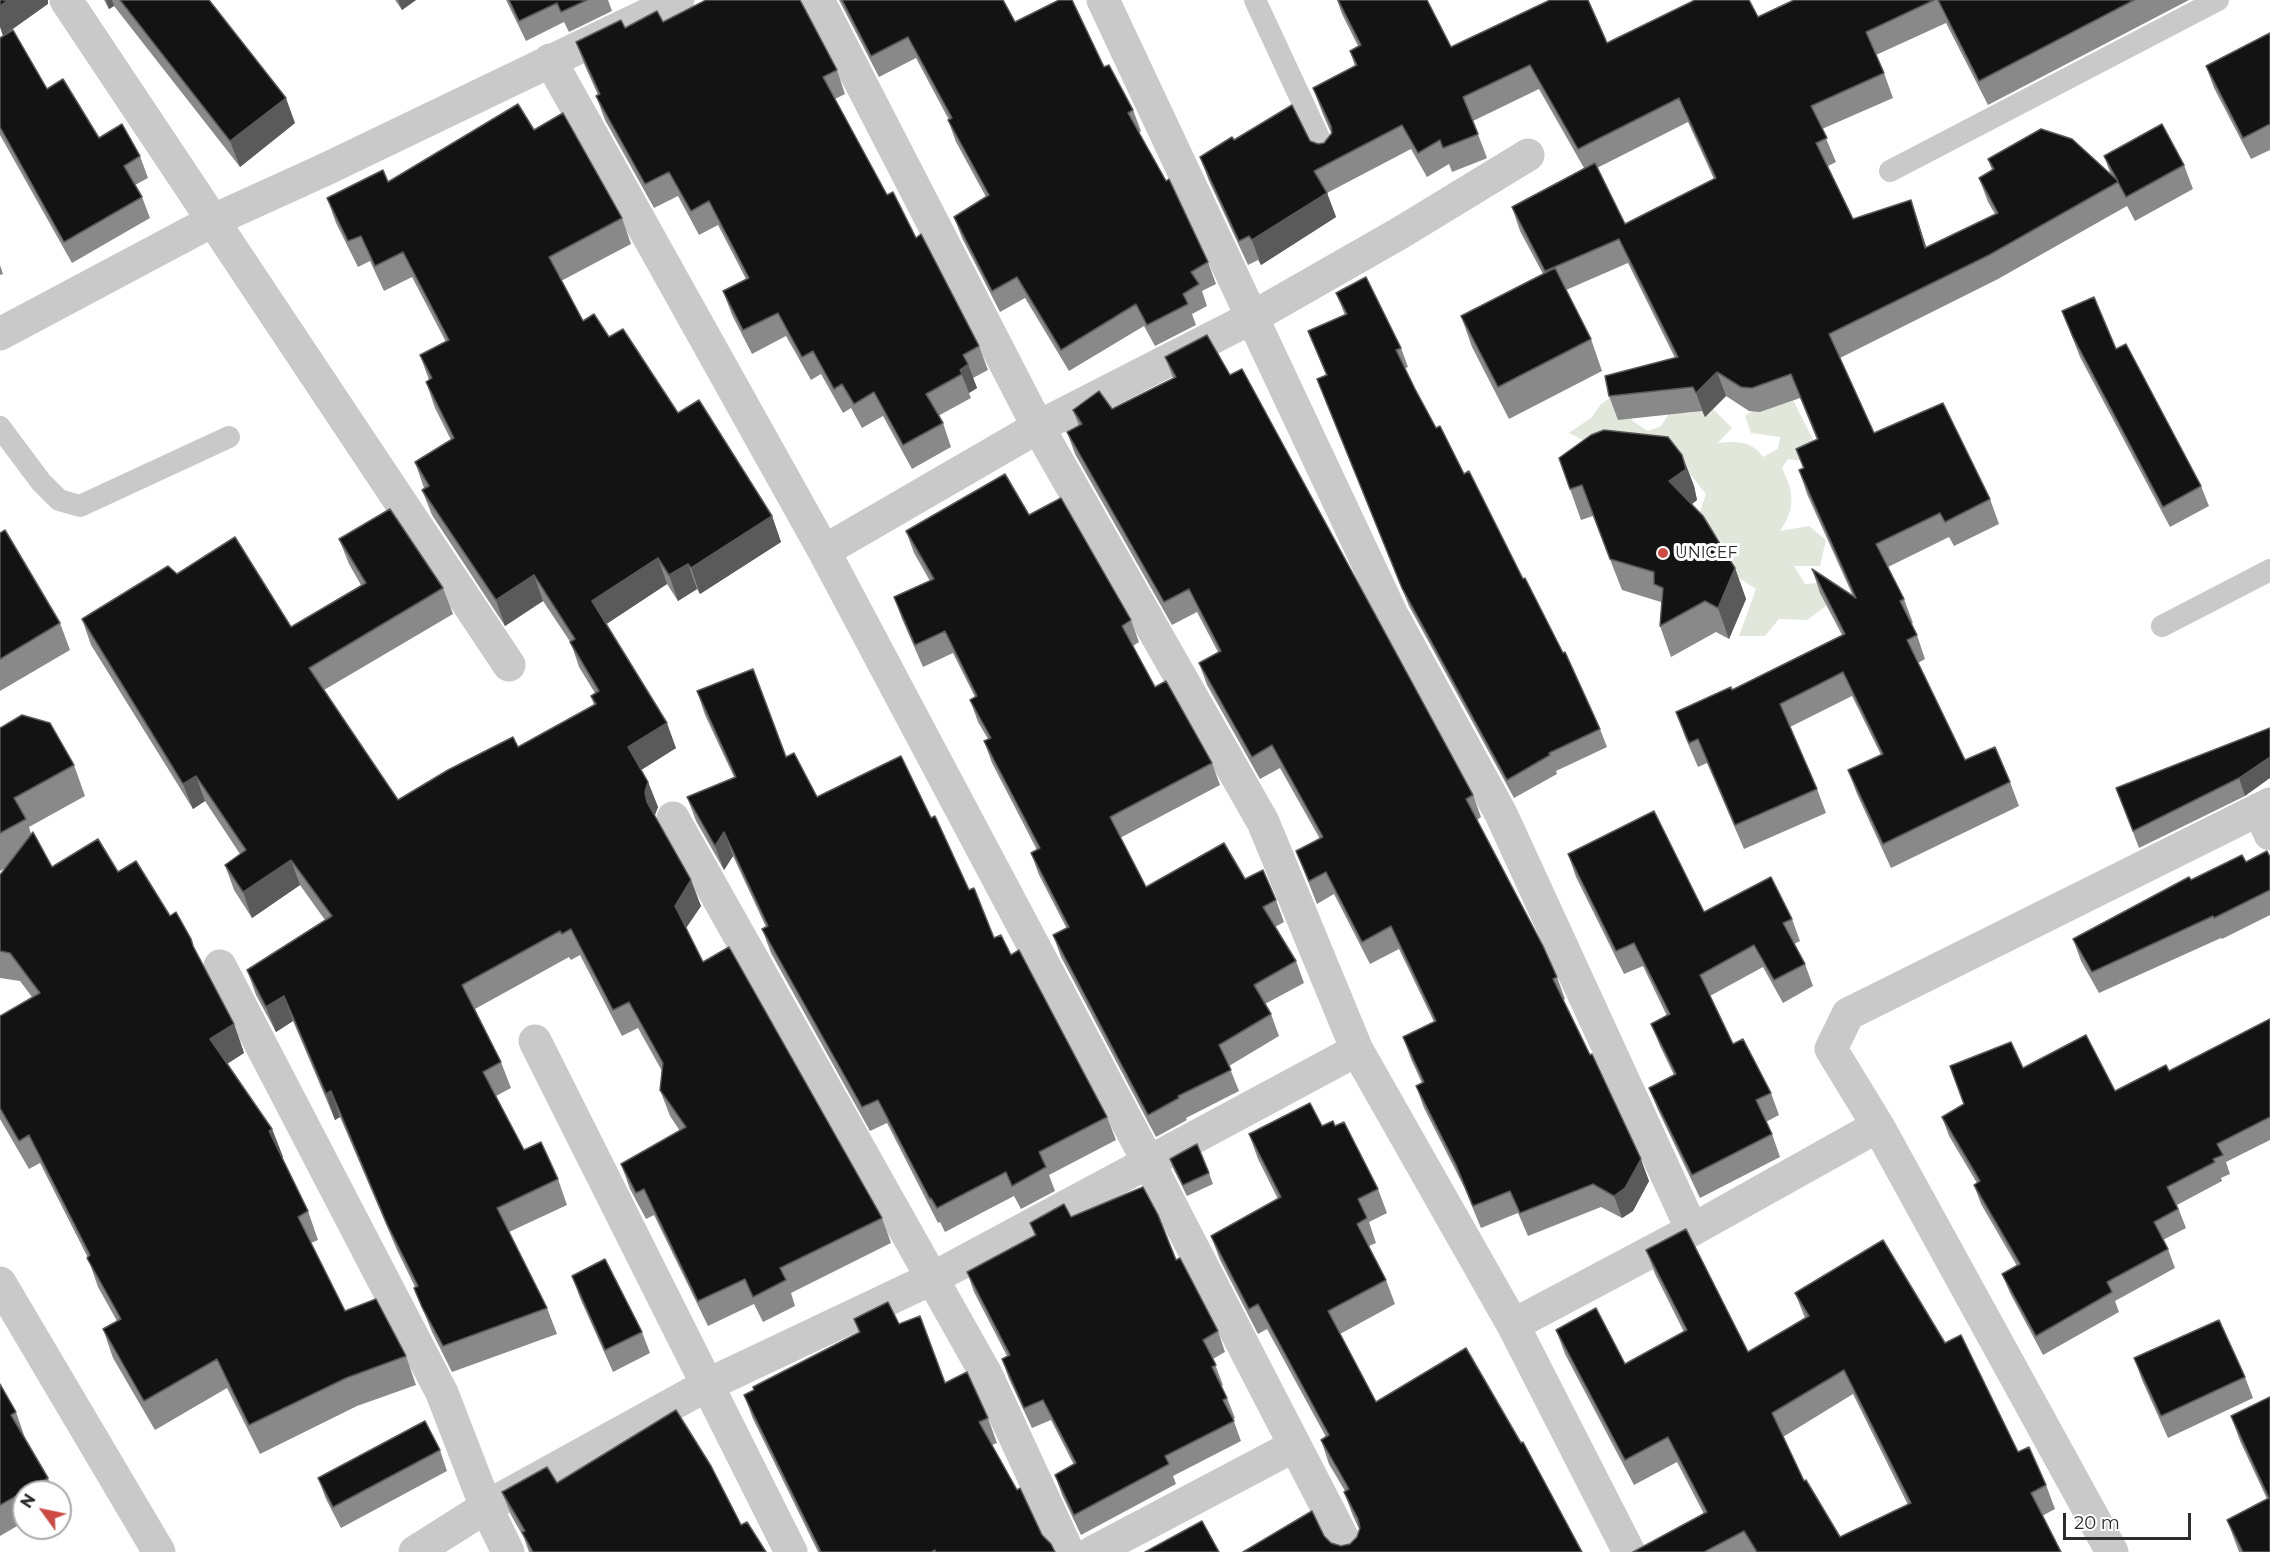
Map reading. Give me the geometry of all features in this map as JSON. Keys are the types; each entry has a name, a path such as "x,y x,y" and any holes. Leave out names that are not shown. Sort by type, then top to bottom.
{"street":[{"path":"66,0 509,665"},
{"path":"0,334 214,220 324,170 678,0"},
{"path":"818,0 1038,427 1263,822 1357,1050 1513,1325 1629,1552"},
{"path":"1103,0 1392,615 1501,814 1692,1230"},
{"path":"550,60 824,551 1149,1163 1350,1552"},
{"path":"824,551 1038,427 1253,317 1400,233 1528,155"},
{"path":"2112,1552 1878,1126 1831,1049 1848,1014 2266,815"},
{"path":"672,818 986,1374 1068,1552"},
{"path":"220,966 442,1393 486,1507 508,1552"},
{"path":"535,1041 791,1552"},
{"path":"415,1552 486,1507 707,1385 933,1278 1357,1050"},
{"path":"1513,1325 1692,1230 1878,1126"},
{"path":"0,1283 159,1552"},
{"path":"1093,1552 1294,1446"}],"lane":[{"path":"1255,0 1327,155"},
{"path":"1890,171 2218,0"},
{"path":"0,427 59,500 81,506 229,437"},
{"path":"2163,626 2270,570"}],"shaded area":[{"path":"1614,395 1634,422 1648,431 1661,426 1670,412 1690,413 1709,405 1732,428 1718,443 1743,443 1754,448 1763,457 1778,449 1780,437 1751,433 1745,416 1763,404 1793,400 1821,455 1808,462 1788,459 1782,468 1792,500 1789,515 1780,531 1809,526 1826,540 1820,566 1794,566 1805,584 1829,582 1835,599 1807,620 1779,619 1765,636 1739,636 1756,589 1739,578 1729,551 1699,515 1706,494 1686,469 1587,442 1569,433 1592,417 1601,404"}],"building":[{"path":"0,0 8,0 0,6"},
{"path":"120,0 209,0 286,98 230,141"},
{"path":"509,0 587,0 561,12 557,3 519,21"},
{"path":"706,0 800,0 837,70 823,77 887,195 893,192 916,238 921,234 979,346 963,355 968,364 960,370 962,374 926,394 943,423 903,445 874,392 854,404 842,384 834,389 813,351 802,357 778,313 743,330 723,291 749,278 709,201 691,211 669,172 645,184 596,96 600,94 576,42 621,20 625,28 657,11 663,22"},
{"path":"842,0 1003,0 1015,22 1059,0 1072,0 1104,67 1109,65 1133,110 1128,113 1166,181 1169,179 1208,262 1191,272 1199,284 1183,294 1188,304 1147,325 1136,304 1061,350 1017,277 992,291 954,217 989,195 948,120 952,118 908,37 871,56"},
{"path":"1338,0 1427,0 1451,47 1550,0 1588,0 1607,43 1695,0 1749,0 1758,17 1794,0 1934,0 1866,32 1884,73 1811,106 1827,138 1816,143 1853,219 1911,200 1925,248 1998,213 1979,178 1994,169 1988,159 2041,129 2072,139 2118,181 2104,156 2162,124 2184,165 2126,197 2118,182 1989,255 1829,334 1874,433 1943,403 1990,499 1945,522 1940,513 1876,544 1904,599 1900,601 1917,635 1907,640 1965,760 1995,747 2010,782 1883,844 1848,770 1883,754 1843,672 1780,704 1817,789 1735,825 1698,739 1689,743 1676,712 1731,687 1732,690 1845,634 1812,569 1856,598 1799,470 1804,468 1796,449 1818,439 1791,374 1752,388 1741,387 1717,372 1696,393 1693,387 1609,396 1605,376 1678,357 1619,239 1545,271 1512,207 1595,163 1625,224 1716,178 1679,98 1578,149 1530,65 1463,97 1478,134 1443,148 1440,140 1418,153 1402,125 1314,171 1327,193 1252,240 1249,236 1239,241 1200,157 1232,137 1234,140 1292,105 1310,141 1318,144 1324,143 1332,133 1331,126 1313,88 1357,65 1350,51 1361,45"},
{"path":"1938,0 2134,0 1979,81"},
{"path":"13,30 47,89 63,79 99,138 122,124 140,156 124,166 142,197 64,242 0,127 0,38"},
{"path":"2270,33 2270,124 2243,138 2206,66"},
{"path":"518,104 534,130 563,113 622,218 549,257 583,321 594,314 609,337 623,329 678,413 699,400 772,516 691,568 688,564 669,575 658,558 592,601 667,723 628,747 648,782 645,792 647,802 691,880 675,906 703,962 729,947 882,1218 780,1268 786,1280 753,1297 745,1279 698,1301 644,1189 636,1193 621,1164 686,1127 660,1090 663,1063 629,1002 613,1010 571,929 562,934 560,931 462,985 501,1062 483,1072 524,1150 541,1142 558,1179 497,1208 547,1308 443,1346 422,1307 414,1288 418,1286 387,1224 331,1091 326,1094 284,996 266,1007 247,970 332,916 291,860 243,892 225,865 246,850 196,776 183,784 82,619 168,566 177,574 235,537 291,627 366,583 339,539 390,509 443,588 309,668 398,800 448,770 513,737 518,747 596,704 591,696 599,691 570,642 575,639 534,575 496,600 422,490 429,486 415,462 454,438 426,382 432,378 420,355 449,340 403,252 375,266 361,236 348,241 327,198 383,170 388,182"},
{"path":"1555,268 1591,339 1498,387 1461,316"},
{"path":"1366,277 1401,348 1396,350 1415,389 1436,428 1440,426 1464,474 1469,471 1523,579 1525,578 1563,653 1565,652 1600,729 1549,753 1550,755 1507,780 1402,588 1317,379 1327,375 1308,331 1347,314 1336,293"},
{"path":"2094,297 2116,349 2126,344 2201,486 2163,507 2073,337 2062,311"},
{"path":"1207,335 1230,375 1242,369 1473,795 1466,799 1543,946 1557,977 1553,979 1590,1055 1592,1054 1641,1159 1625,1188 1614,1196 1593,1184 1520,1213 1510,1191 1473,1206 1456,1165 1416,1086 1424,1082 1403,1037 1436,1021 1391,926 1362,942 1326,872 1309,881 1296,851 1323,837 1272,745 1252,757 1199,663 1221,651 1189,589 1164,602 1067,432 1082,424 1073,410 1099,391 1112,409 1176,377 1165,357"},
{"name":"UNICEF","path":"1604,430 1668,437 1682,455 1686,469 1669,481 1703,516 1735,568 1718,608 1705,601 1660,626 1663,588 1654,584 1654,572 1610,559 1582,485 1570,489 1559,458 1591,435"},
{"path":"1005,474 1029,515 1061,498 1131,620 1122,626 1155,687 1166,681 1212,763 1110,817 1146,887 1224,843 1245,879 1263,870 1276,900 1263,907 1296,961 1254,985 1271,1014 1219,1045 1231,1070 1178,1096 1179,1098 1148,1115 1053,935 1069,927 1031,853 1040,848 984,741 991,738 970,700 977,696 945,631 915,645 894,597 934,579 906,531"},
{"path":"5,530 60,623 0,659 0,533"},
{"path":"753,669 786,757 794,753 817,797 901,756 931,818 935,816 969,890 974,888 994,938 1001,935 1011,955 1019,950 1107,1117 1039,1152 1046,1167 1012,1186 1006,1172 937,1208 930,1199 878,1100 862,1107 762,929 768,926 724,832 715,846 687,797 736,777 697,691"},
{"path":"22,715 50,723 74,765 14,798 26,819 0,833 0,728"},
{"path":"2270,728 2270,757 2239,778 2133,831 2116,788"},
{"path":"1654,811 1704,912 1771,877 1792,919 1783,923 1805,964 1774,980 1754,945 1700,975 1733,1044 1743,1039 1771,1093 1756,1100 1772,1134 1692,1175 1649,1088 1676,1074 1651,1024 1670,1014 1634,943 1616,951 1568,854"},
{"path":"33,832 52,867 98,839 118,872 136,861 170,916 176,912 234,1024 210,1039 272,1129 269,1131 308,1211 298,1217 345,1311 376,1299 406,1356 346,1378 249,1425 217,1359 144,1401 103,1329 121,1319 87,1258 90,1255 29,1135 19,1141 0,1108 0,1016 40,993 10,953 0,951 0,875"},
{"path":"2267,851 2270,857 2270,890 2214,918 2213,916 2092,972 2073,939 2189,877 2191,880 2242,855 2246,862"},
{"path":"2270,1019 2270,1117 2217,1144 2223,1155 2213,1159 2215,1162 2167,1187 2178,1209 2154,1222 2168,1249 2107,1282 2112,1292 2036,1336 2002,1274 2020,1264 1974,1185 1980,1181 1942,1117 1964,1104 1950,1066 2011,1042 2023,1068 2086,1035 2115,1091 2166,1065 2169,1071"},
{"path":"1310,1103 1322,1126 1333,1121 1335,1126 1344,1122 1378,1189 1358,1199 1367,1218 1357,1224 1386,1280 1328,1311 1376,1402 1466,1348 1521,1443 1523,1442 1582,1552 1243,1552 1312,1511 1324,1536 1331,1543 1341,1546 1350,1544 1357,1537 1360,1528 1358,1519 1344,1492 1349,1489 1321,1440 1329,1435 1258,1304 1249,1309 1211,1236 1281,1197 1249,1134"},
{"path":"1197,1144 1209,1173 1183,1185 1170,1159"},
{"path":"1143,1187 1158,1215 1176,1260 1180,1258 1218,1331 1203,1340 1216,1365 1212,1367 1227,1398 1223,1400 1234,1421 1165,1456 1169,1464 1074,1515 1055,1475 1076,1463 1043,1400 1024,1408 1002,1359 1010,1355 967,1272 1036,1235 1030,1223 1064,1204 1071,1217"},
{"path":"1686,1229 1748,1352 1809,1316 1795,1293 1883,1240 1945,1343 1961,1335 2018,1452 2029,1447 2046,1485 2031,1493 2061,1552 1757,1552 1744,1531 1704,1552 1633,1552 1707,1512 1668,1437 1625,1460 1556,1330 1596,1308 1625,1364 1687,1330 1646,1250","holes":["1844,1370 1911,1503 1840,1537 1806,1480 1804,1481 1772,1413"]},
{"path":"605,1259 642,1332 605,1350 572,1276"},
{"path":"888,1302 899,1324 920,1316 945,1383 967,1372 988,1418 979,1422 1017,1490 1020,1488 1042,1535 1055,1552 936,1552 935,1550 931,1552 821,1552 744,1395 754,1390 753,1387 860,1332 854,1319"},
{"path":"2219,1320 2245,1377 2161,1416 2134,1358"},
{"path":"0,1384 16,1412 11,1415 48,1478 12,1480 12,1498 0,1505"},
{"path":"2270,1397 2270,1552 2243,1552 2227,1520 2269,1498 2231,1416"},
{"path":"676,1410 711,1466 741,1525 747,1522 766,1552 533,1552 522,1532 525,1531 502,1492 547,1467 557,1483"},
{"path":"425,1421 440,1450 333,1507 318,1478"},
{"path":"1202,1521 1219,1552 1145,1552"}],"place":[{"name":"UNICEF","path":"1663,553"}]}
